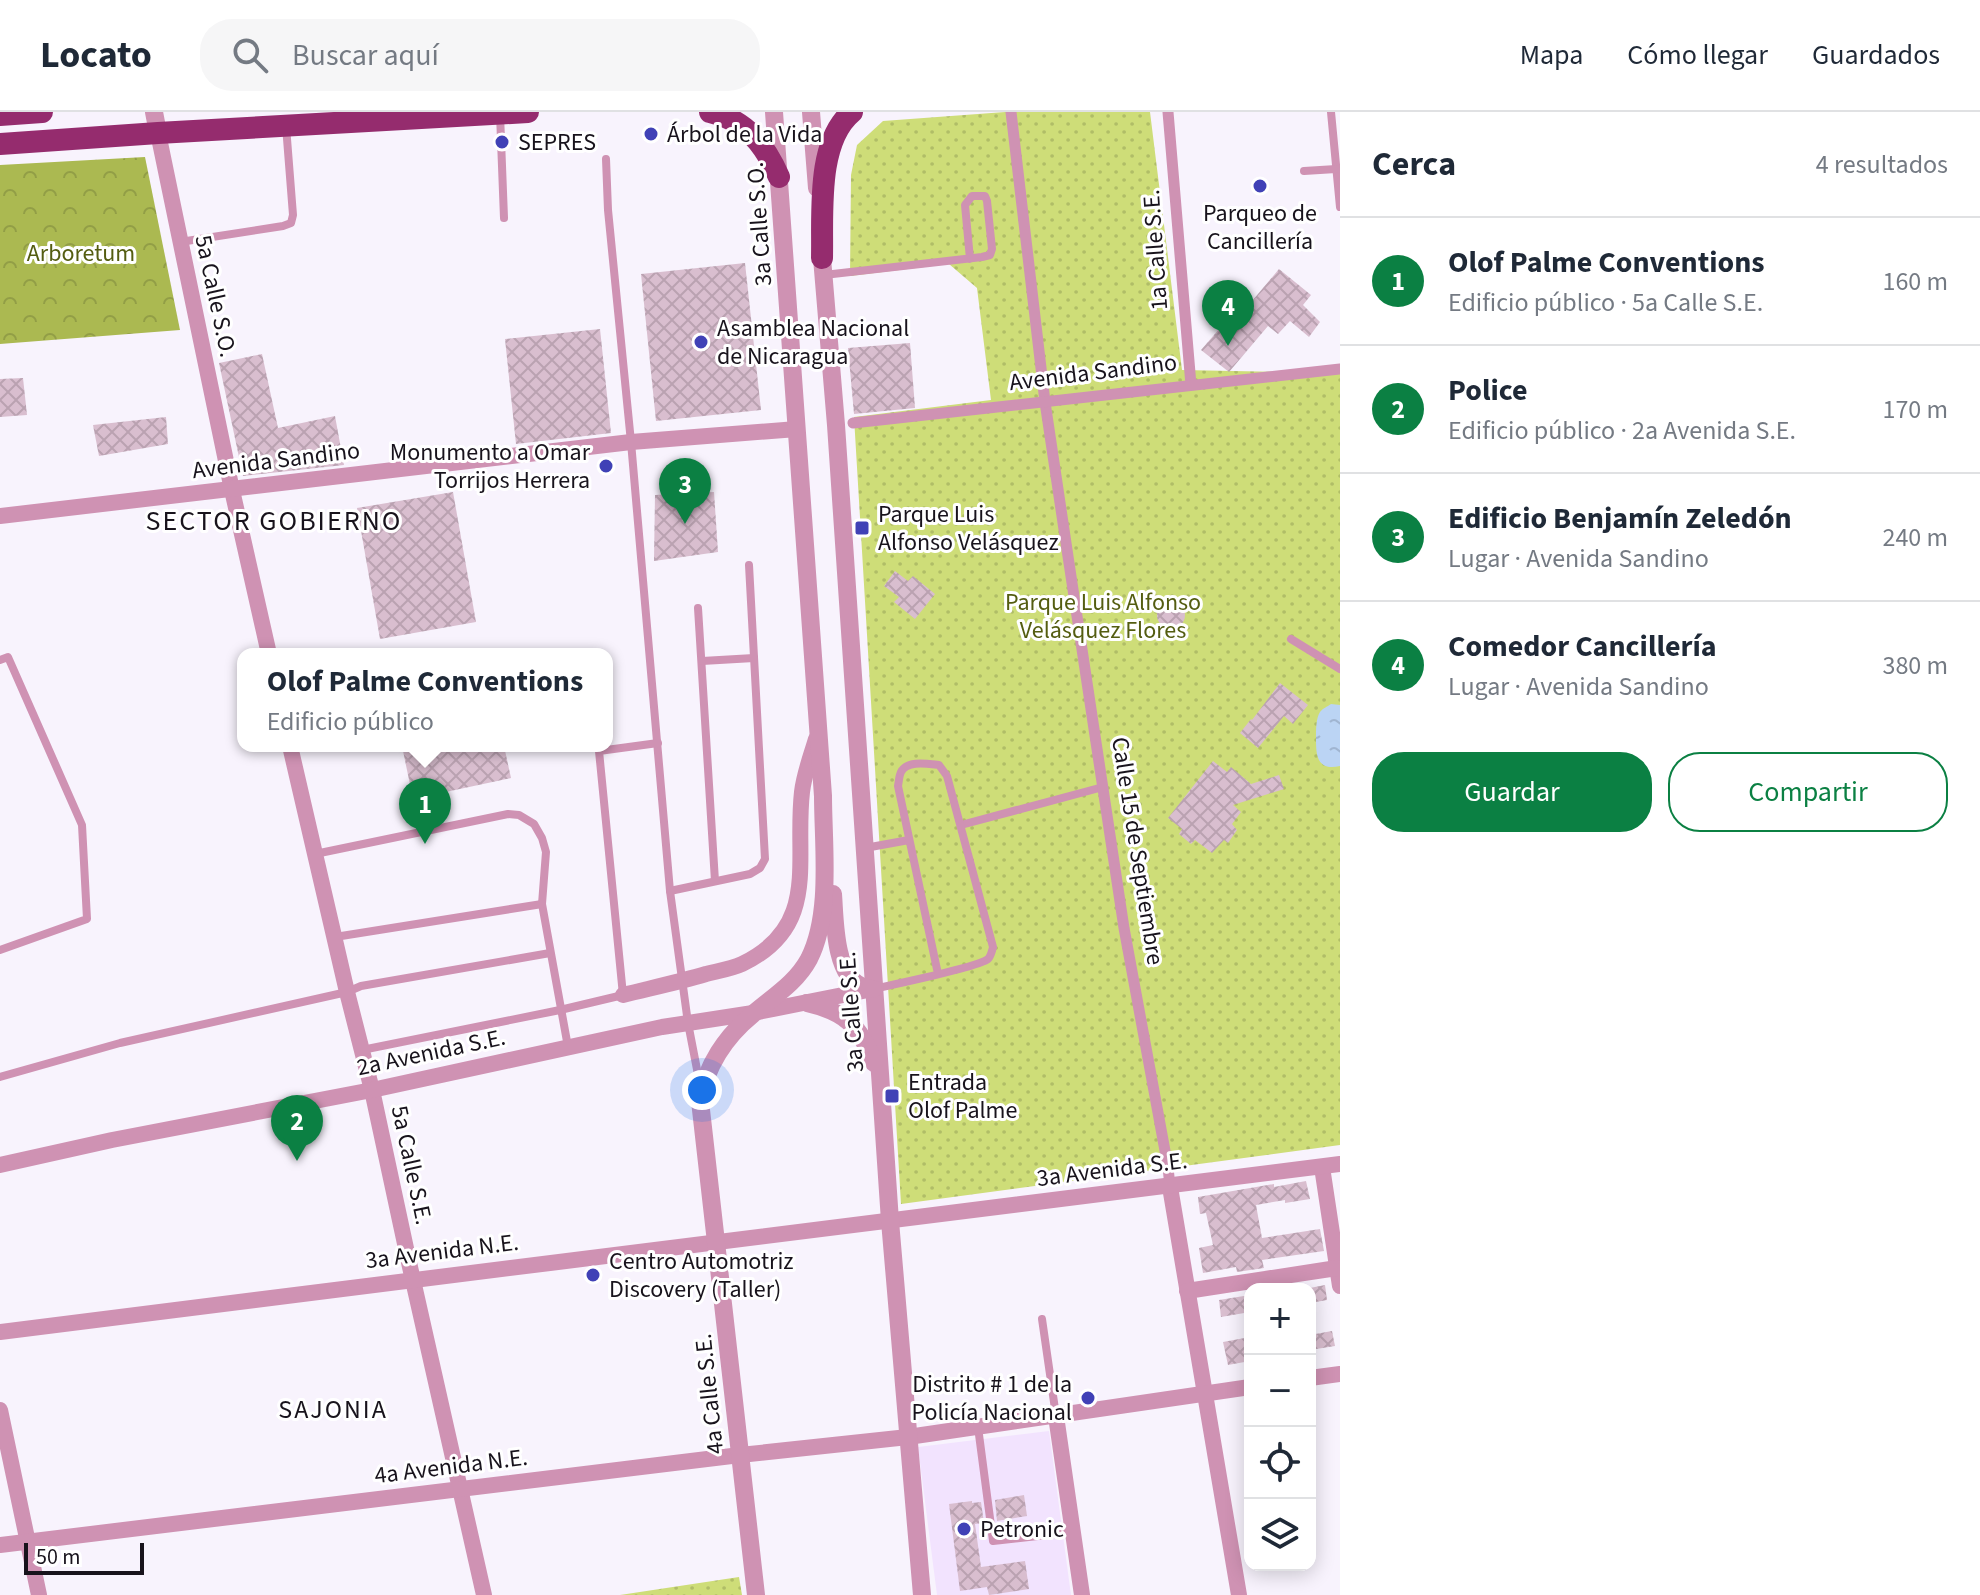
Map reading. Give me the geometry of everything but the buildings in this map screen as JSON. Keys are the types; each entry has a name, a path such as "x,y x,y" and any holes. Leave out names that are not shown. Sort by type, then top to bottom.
{"highway":[{"path":"0,115 42,112"},
{"path":"0,144 156,122 286,126 528,112"},
{"path":"710,112 735,120 749,131 767,153 779,177"},
{"path":"822,266 824,188 829,152 839,126 852,112"}],"street":[{"name":"3a Calle S.O.","path":"774,112 797,429"},
{"path":"811,112 822,266 844,424"},
{"name":"Calle 15 de Septiembre","path":"1011,112 1045,402 1124,928 1168,1167 1239,1595"},
{"name":"1a Calle S.E.","path":"1168,112 1191,385"},
{"name":"5a Calle S.O.","path":"156,122 232,490"},
{"name":"Avenida Sandino","path":"844,424 1340,369"},
{"name":"3a Calle S.E.","path":"844,424 873,989 922,1595"},
{"name":"Avenida Sandino","path":"0,516 631,442 797,429"},
{"name":"3a Calle S.E.","path":"753,1013 801,972 816,943 824,902 823,796 797,429"},
{"path":"232,490 268,648"},
{"path":"623,995 739,966 781,934 798,899 802,791 818,730"},
{"name":"5a Calle S.E.","path":"291,752 372,1090 484,1595"},
{"path":"823,796 839,953 852,979 862,987 873,989"},
{"name":"2a Avenida S.E.","path":"0,1165 372,1090 662,1027 873,989"},
{"path":"807,1003 836,1012 854,1025 866,1043 880,1085"},
{"name":"4a Calle S.E.","path":"753,1013 715,1058 707,1073 700,1101 756,1595"},
{"name":"3a Avenida S.E.","path":"890,1221 1340,1164"},
{"path":"1322,1167 1340,1286"},
{"name":"3a Avenida N.E.","path":"0,1332 890,1221"},
{"path":"1187,1291 1337,1268"},
{"path":"1316,1377 1340,1374"},
{"name":"4a Avenida N.E.","path":"0,1545 908,1437 1244,1388"},
{"path":"0,1410 39,1595"},
{"path":"1056,1416 1082,1595"}],"lane":[{"path":"1331,112 1340,207"},
{"path":"500,114 504,218"},
{"path":"180,242 291,223 293,215 286,126"},
{"path":"606,159 608,210 670,891 688,1023 702,1094"},
{"path":"1304,171 1336,169"},
{"path":"822,266 970,259 990,255 987,201 981,194 972,196 965,205 970,259"},
{"path":"670,891 750,874 760,868 765,859 749,565"},
{"path":"698,608 715,881"},
{"path":"1291,639 1339,665"},
{"path":"0,660 8,657 82,825 87,919 0,950"},
{"path":"702,661 754,658"},
{"path":"613,747 658,743"},
{"path":"361,1050 623,995 598,752"},
{"path":"873,989 938,974 983,962 990,956 993,947 947,776 939,765 923,763 905,767 898,786 938,974"},
{"path":"961,825 1103,787"},
{"path":"315,854 508,814 519,815 534,824 546,852 542,904 568,1047"},
{"path":"864,849 909,840"},
{"path":"334,938 542,904"},
{"path":"0,1077 120,1043 347,992 361,986 550,953"},
{"path":"116,1031 120,1043"},
{"path":"1042,1319 1056,1416"},
{"path":"978,1427 993,1541 1073,1532"}],"shaded area":[{"path":"1049,1431 1071,1595 937,1595 918,1447"}],"green space":[{"name":"Parque Luis Alfonso Velásquez Flores","path":"1005,112 1150,112 1182,370 1340,373 1340,1145 901,1204 854,417 991,400 977,288 949,264 850,276 851,175 857,145 883,121"},
{"name":"Arboretum","path":"145,157 180,330 0,344 0,165"},
{"path":"739,1577 742,1595 620,1595"}],"water":[{"path":"1331,704 1340,705 1340,766 1332,767 1319,761 1316,745 1319,715"}],"place":[{"name":"Árbol de la Vida","path":"651,134"},
{"name":"SEPRES","path":"502,142"},
{"name":"Parqueo de Cancillería","path":"1260,186"},
{"name":"Asamblea Nacional de Nicaragua","path":"701,342"},
{"name":"Comedor Cancillería","path":"1228,346"},
{"name":"Monumento a Omar Torrijos Herrera","path":"606,466"},
{"name":"Edificio Benjamín Zeledón","path":"685,524"},
{"name":"Parque Luis Alfonso Velásquez","path":"862,528"},
{"name":"Olof Palme Conventions","path":"425,844"},
{"name":"Entrada Olof Palme","path":"892,1096"},
{"name":"Police","path":"297,1161"},
{"name":"Centro Automotriz Discovery (Taller)","path":"593,1275"},
{"name":"Distrito # 1 de la Policía Nacional","path":"1088,1398"},
{"name":"Petronic","path":"964,1529"}],"district":[{"name":"SECTOR GOBIERNO","path":"274,520"},
{"name":"SAJONIA","path":"333,1409"}]}
